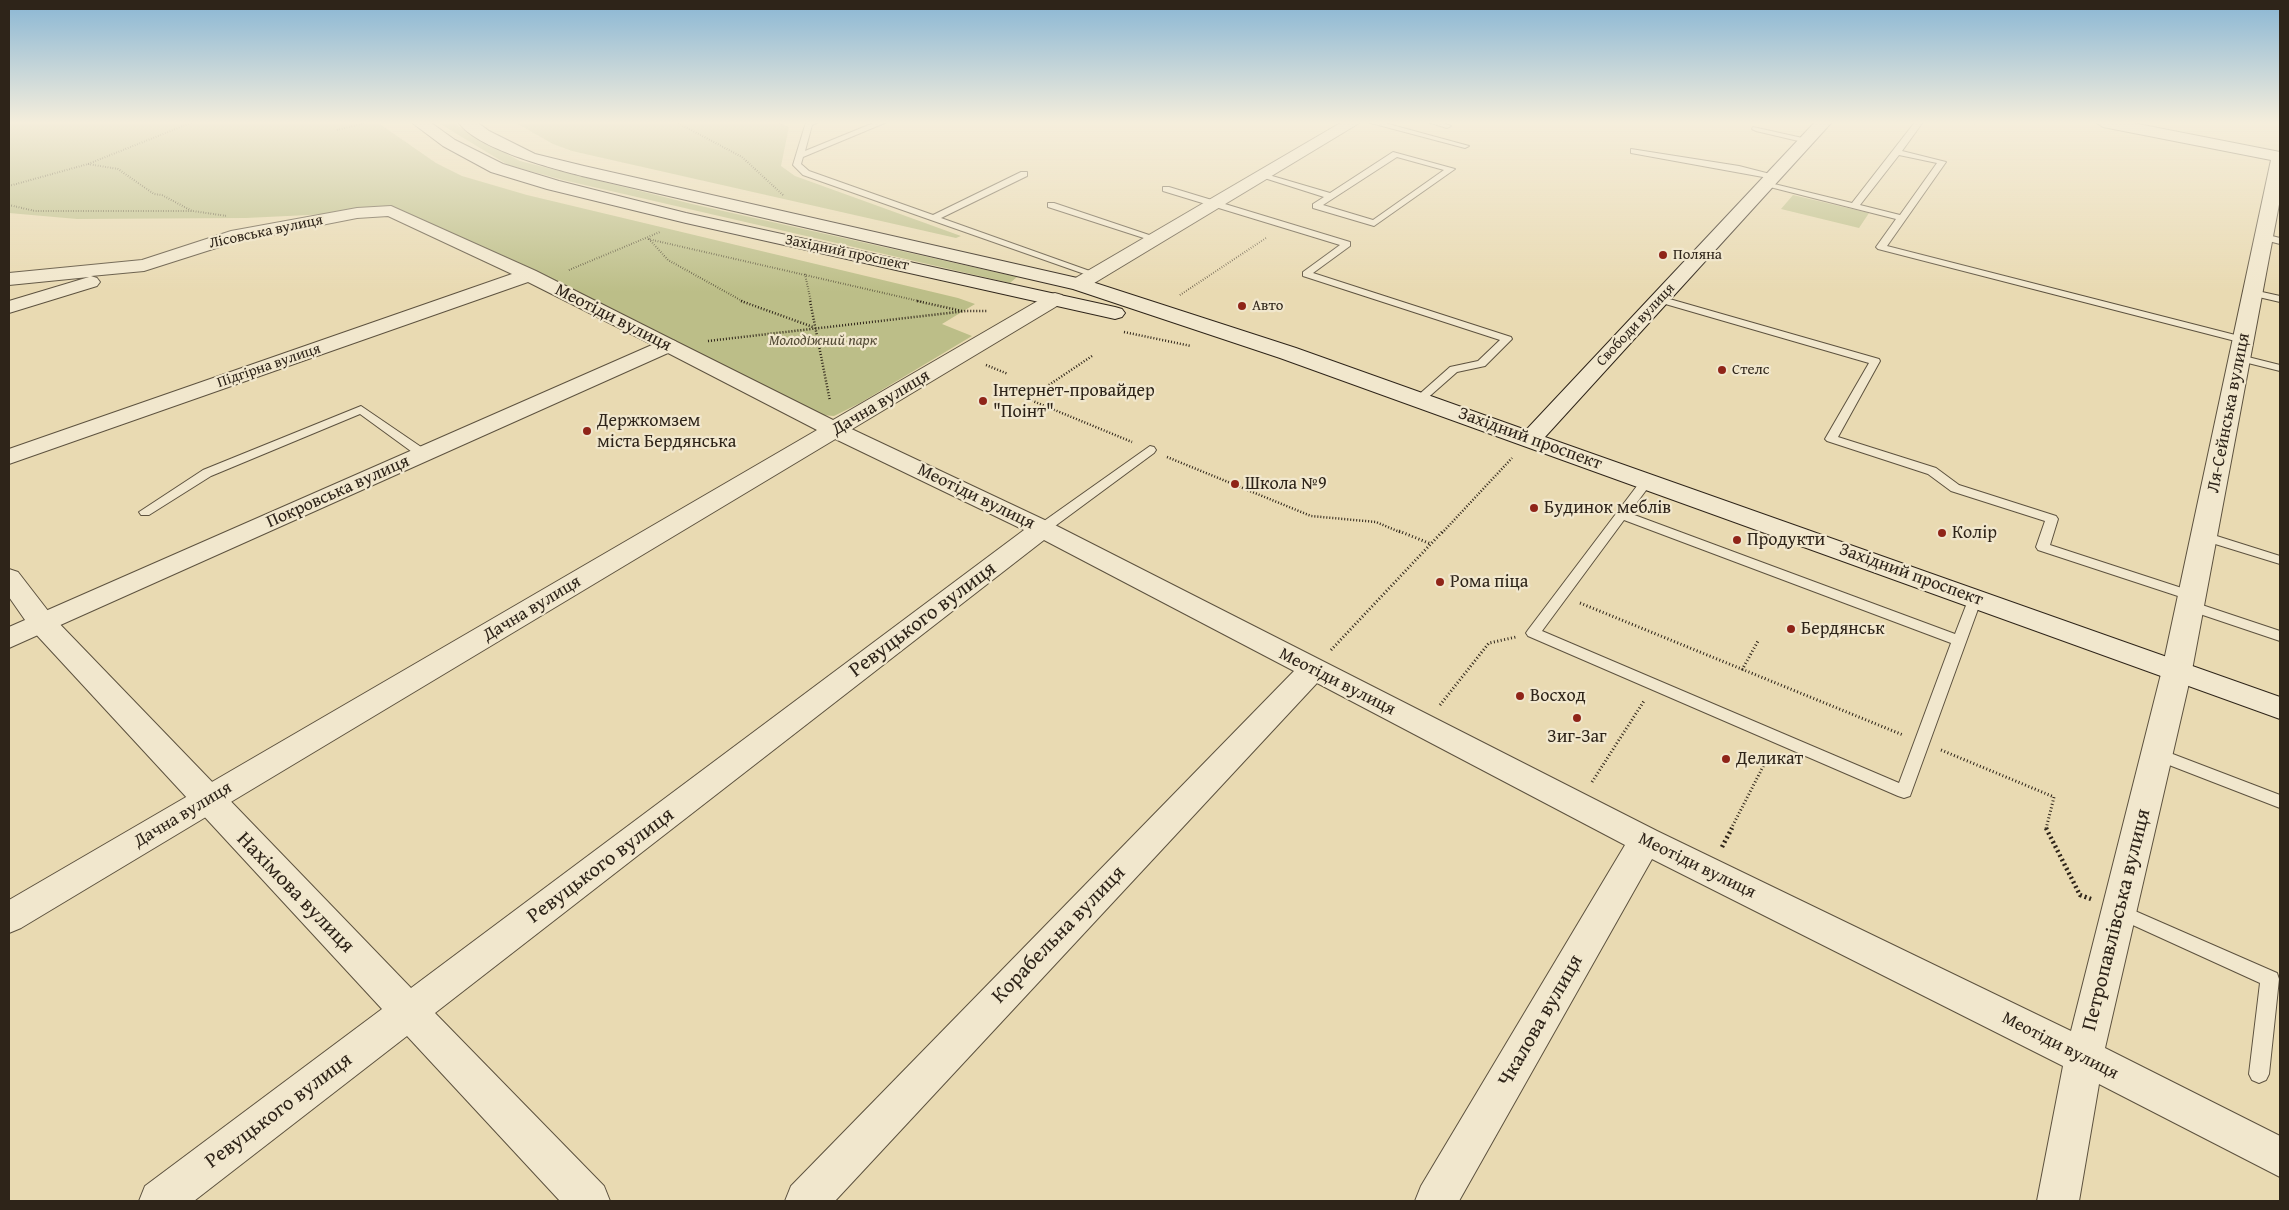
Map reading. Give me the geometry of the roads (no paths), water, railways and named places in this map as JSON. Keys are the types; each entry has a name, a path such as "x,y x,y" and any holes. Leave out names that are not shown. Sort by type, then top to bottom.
{"street":[{"name":"Західний проспект","path":"531,178 686,218 1288,353"},
{"name":"Західний проспект","path":"617,178 1087,280 1158,310 1288,353 2280,708"},
{"name":"Дачна вулиця","path":"9,918 1258,178"},
{"name":"Свободи вулиця","path":"1530,439 1772,178"},
{"name":"Ля-Сейнська вулиця","path":"2177,670 2253,293 2272,239 2278,178"},
{"name":"Лісовська вулиця","path":"9,307 231,237 357,213 390,211"},
{"name":"Меотіди вулиця","path":"390,211 535,278 835,430 1042,529 1645,840 2084,1057 2280,1157"},
{"name":"Лісовська вулиця","path":"9,279 144,265"},
{"name":"Підгірна вулиця","path":"9,457 535,278"},
{"name":"Покровська вулиця","path":"9,638 668,345"},
{"name":"Ревуцького вулиця","path":"160,1201 1042,529"},
{"name":"Нахімова вулиця","path":"9,578 42,623 208,801 589,1201"},
{"name":"Корабельна вулиця","path":"806,1201 1313,669"},
{"name":"Петропавлівська вулиця","path":"2058,1201 2084,1057 2177,670"},
{"name":"Чкалова вулиця","path":"1436,1201 1645,840"}],"lane":[{"path":"821,178 933,218 1087,280"},
{"path":"933,218 1015,178"},
{"path":"1270,178 1330,196"},
{"path":"1358,178 1316,206 1374,222 1437,178"},
{"path":"1764,178 1854,207 1902,218"},
{"path":"1854,207 1876,178"},
{"path":"1930,178 1881,248 2241,349 2280,368"},
{"path":"1166,189 1347,244 1306,274 1507,339 1481,364 1454,369 1419,400"},
{"path":"1051,205 1156,239"},
{"path":"2253,293 2280,299"},
{"path":"1659,299 1875,361 1831,439 1932,471 1955,488 2052,519 2043,547 2280,636"},
{"path":"146,512 207,473 361,409 423,454"},
{"path":"1042,529 1150,450"},
{"path":"1647,481 1533,633 1904,792 1975,598"},
{"path":"1622,515 1960,640"},
{"path":"2204,536 2280,560"},
{"path":"2157,754 2280,802"},
{"path":"2119,911 2270,979 2259,1074"}],"place":[{"name":"Поляна","path":"1663,255"},
{"name":"Авто","path":"1242,306"},
{"name":"Стелс","path":"1722,370"},
{"name":"Інтернет-провайдер \"Поінт\"","path":"983,401"},
{"name":"Держкомзем міста Бердянська","path":"587,431"},
{"name":"Школа №9","path":"1235,484"},
{"name":"Будинок меблів","path":"1534,508"},
{"name":"Колір","path":"1942,533"},
{"name":"Продукти","path":"1737,540"},
{"name":"Рома піца","path":"1440,582"},
{"name":"Бердянськ","path":"1791,629"},
{"name":"Восход","path":"1520,696"},
{"name":"Зиг-Заг","path":"1577,718"},
{"name":"Деликат","path":"1726,759"}],"park label":[{"name":"Молодіжний парк","path":"823,341"}]}
